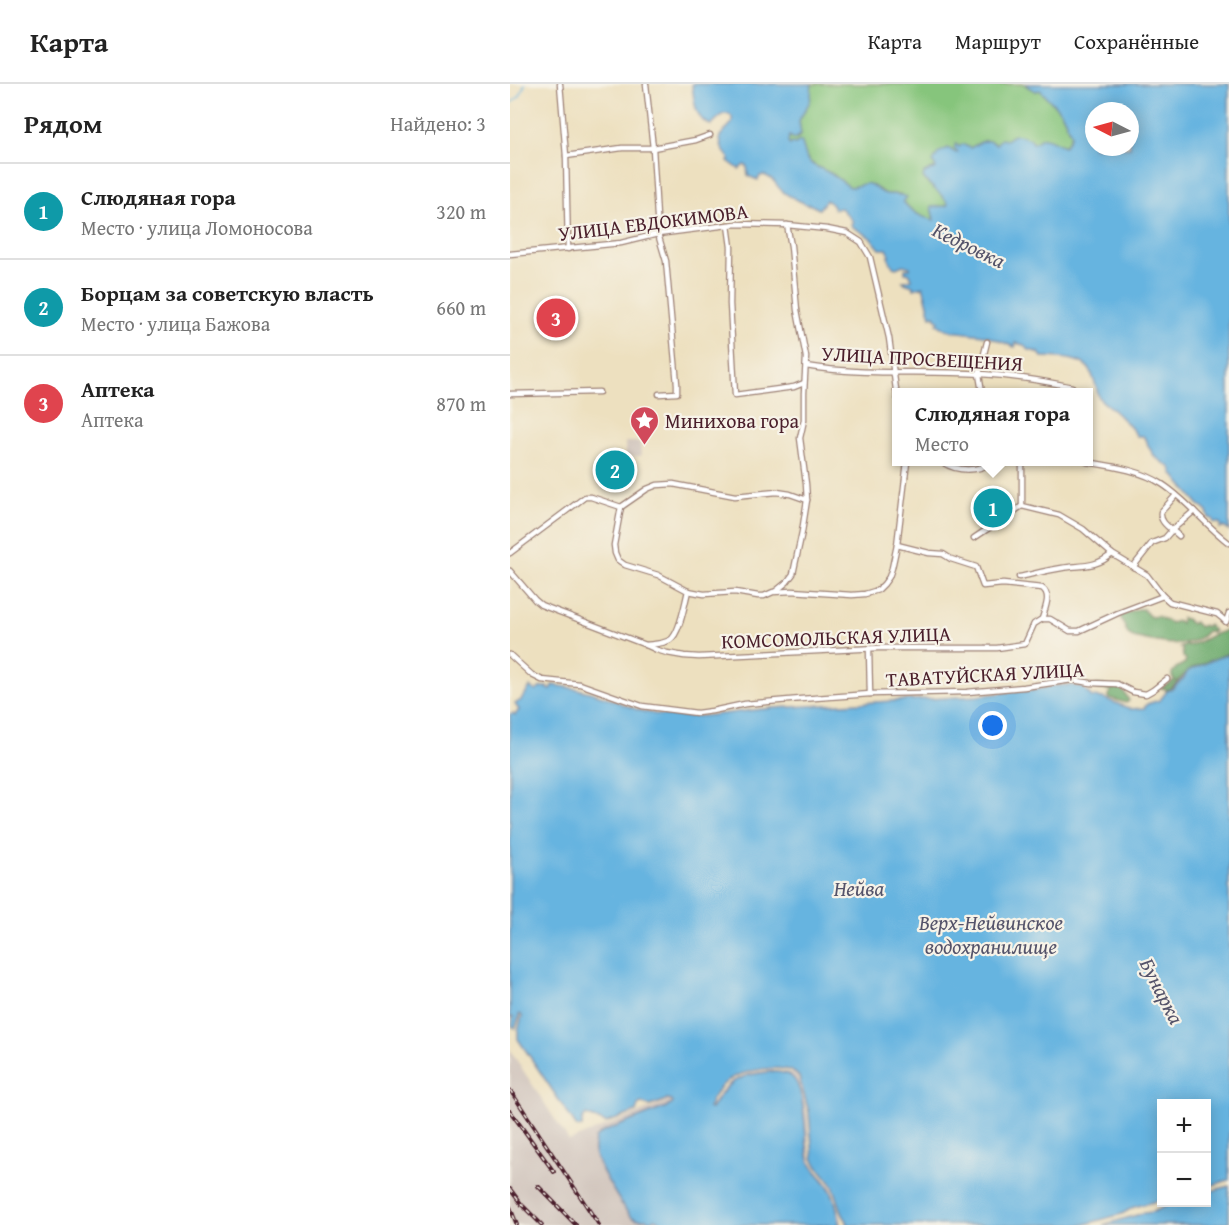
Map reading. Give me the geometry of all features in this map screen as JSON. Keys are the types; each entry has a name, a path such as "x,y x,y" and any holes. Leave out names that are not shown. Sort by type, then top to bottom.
{"street":[{"path":"561,84 566,156 568,249"},
{"path":"646,84 653,148 658,234 666,261 677,376 677,393 659,394"},
{"path":"566,156 622,148 653,148 710,135"},
{"name":"УЛИЦА ЕВДОКИМОВА","path":"510,254 621,243 658,234 728,225 787,225 846,233 858,239 866,248 886,321 894,373"},
{"name":"УЛИЦА ПРОСВЕЩЕНИЯ","path":"728,225 731,247 730,304 735,395 804,384"},
{"path":"787,225 806,366 804,420 800,438 807,500 793,574 787,582 764,596 735,592 704,594 688,591 658,575 625,565 618,560 615,553 614,545 621,507 647,489 657,485 685,485 735,496 777,492 807,500"},
{"path":"981,388 979,374 987,342"},
{"name":"УЛИЦА ПРОСВЕЩЕНИЯ","path":"806,366 894,373 979,374 1024,378 1072,387"},
{"path":"894,373 896,388"},
{"path":"510,394 599,392"},
{"path":"1093,463 1149,477 1163,484 1229,543"},
{"path":"773,592 852,595 878,590 889,577 894,561 907,466"},
{"path":"949,466 964,470 986,466"},
{"path":"1022,466 1022,506"},
{"path":"1176,495 1160,515 1161,520 1179,536"},
{"path":"510,553 583,498 591,497 621,507"},
{"path":"974,538 1022,506 1050,512 1090,533 1112,554 1147,575 1163,596 1173,603 1217,614 1226,622 1229,613"},
{"path":"1133,567 1152,543 1165,538 1194,511"},
{"path":"897,545 943,554 976,567 983,586 1003,584 1037,586 1044,589 1047,597 1042,619 1050,619 1070,631 1079,632 1118,613 1163,596"},
{"path":"1019,576 1090,566 1106,560 1112,554"},
{"name":"КОМСОМОЛЬСКАЯ УЛИЦА","path":"510,571 542,605 657,650 699,657 778,652 991,648 1021,645 1026,642 1034,624 1042,619"},
{"path":"646,645 670,640 676,634 688,591"},
{"path":"510,654 532,675 542,680 580,684 636,705 705,712 772,701 870,694 869,649"},
{"name":"ТАВАТУЙСКАЯ УЛИЦА","path":"870,694 967,692 1072,680 1117,684 1143,694 1150,692 1167,679"}],"shaded area":[{"path":"625,442 640,442 641,456 626,457"},
{"path":"510,1050 569,1141 668,1101 710,1107 719,1092 730,1081 751,1072 771,1070 793,1073 797,1076 802,1089 808,1118 811,1157 816,1169 832,1186 842,1225 510,1225"}],"green space":[{"path":"812,84 1026,84 1036,91 1040,90 1061,112 1071,134 1065,146 1038,141 1033,143 1031,139 1022,138 1009,139 996,144 986,141 970,148 963,147 956,150 958,152 935,170 930,170 926,182 945,196 948,204 932,210 934,220 914,212 905,204 900,194 886,194 869,184 850,187 833,174 810,162 800,142 790,145 788,143 788,136 796,139 801,135 799,121"},
{"path":"1143,609 1149,616 1157,616 1171,623 1177,621 1181,623 1181,618 1191,624 1194,622 1200,627 1208,624 1214,631 1207,631 1192,642 1172,644 1133,637 1128,634 1120,616"},
{"path":"1229,627 1229,653 1191,669 1166,691 1161,688 1175,680 1172,673 1185,663 1182,648 1179,647 1196,643"},
{"path":"1096,685 1120,689 1129,701 1126,703 1109,698 1112,690 1097,689"}],"water":[{"path":"692,84 812,84 810,101 799,121 801,135 794,139 789,136 788,143 790,145 800,141 807,159 813,165 830,173 850,187 867,184 884,193 907,197 903,202 910,208 921,216 934,220 931,207 948,204 923,177 924,173 936,168 933,162 938,153 948,148 958,152 954,148 956,144 959,147 962,144 970,148 986,141 996,144 1001,139 1006,140 1016,135 1031,139 1033,143 1043,138 1065,146 1071,134 1061,112 1040,90 1036,91 1026,84 1229,84 1229,531 1224,527 1220,528 1219,523 1214,523 1213,519 1209,518 1207,512 1173,474 1171,468 1155,457 1143,436 1137,436 1122,418 1101,400 1091,371 1086,366 1068,359 1042,357 1024,345 1016,343 1015,347 987,336 953,331 937,324 939,321 935,315 931,316 923,286 914,289 913,286 903,281 912,279 910,274 905,273 905,269 910,269 910,267 903,265 893,267 887,249 880,249 871,238 853,227 851,224 853,221 841,208 834,209 826,200 819,209 808,205 785,193 768,177 760,176 758,180 748,176 747,166 744,165 739,169 728,161 730,159 722,148 720,136 732,123 732,117 729,114 723,114 711,125 698,114"},
{"name":"Верх-Нейвинское водохранилище","path":"1229,654 1229,1180 1211,1186 1211,1099 1157,1099 1157,1201 1082,1225 847,1225 833,1185 813,1158 809,1112 799,1077 785,1069 775,1068 743,1073 727,1081 716,1093 708,1108 711,1109 725,1089 743,1077 772,1072 791,1076 800,1091 809,1160 831,1191 837,1208 839,1225 664,1225 655,1219 651,1222 646,1219 636,1219 628,1213 596,1157 595,1138 603,1132 671,1105 672,1101 667,1100 650,1106 641,1103 636,1112 606,1123 586,1115 582,1120 582,1127 577,1127 518,1039 522,1016 519,1015 515,1028 512,1026 513,1017 510,1017 510,714 515,715 519,710 515,704 521,700 530,687 536,691 541,687 551,690 552,685 573,688 606,697 644,712 681,716 977,696 1068,685 1082,687 1092,697 1103,698 1131,709 1144,708 1147,704 1160,700 1167,691 1183,679 1188,671"},
{"path":"1229,1186 1229,1222 1212,1225 1103,1225 1164,1207 1211,1207 1211,1191"}],"waterway":[{"name":"Кедровка","path":"510,104 520,96 525,84"}],"railway":[{"path":"510,1090 599,1225"},
{"path":"510,1111 554,1172"},
{"path":"538,1186 576,1225"},
{"path":"510,1189 542,1225"},
{"path":"510,1207 517,1225"}],"place":[{"name":"Аптека","path":"556,318"},
{"name":"Минихова гора","path":"644,446"},
{"name":"Борцам за советскую власть","path":"615,470"},
{"name":"Слюдяная гора","path":"993,508"}],"water label":[{"name":"Нейва","path":"859,888"},
{"name":"Бунарка","path":"1162,991"}]}
